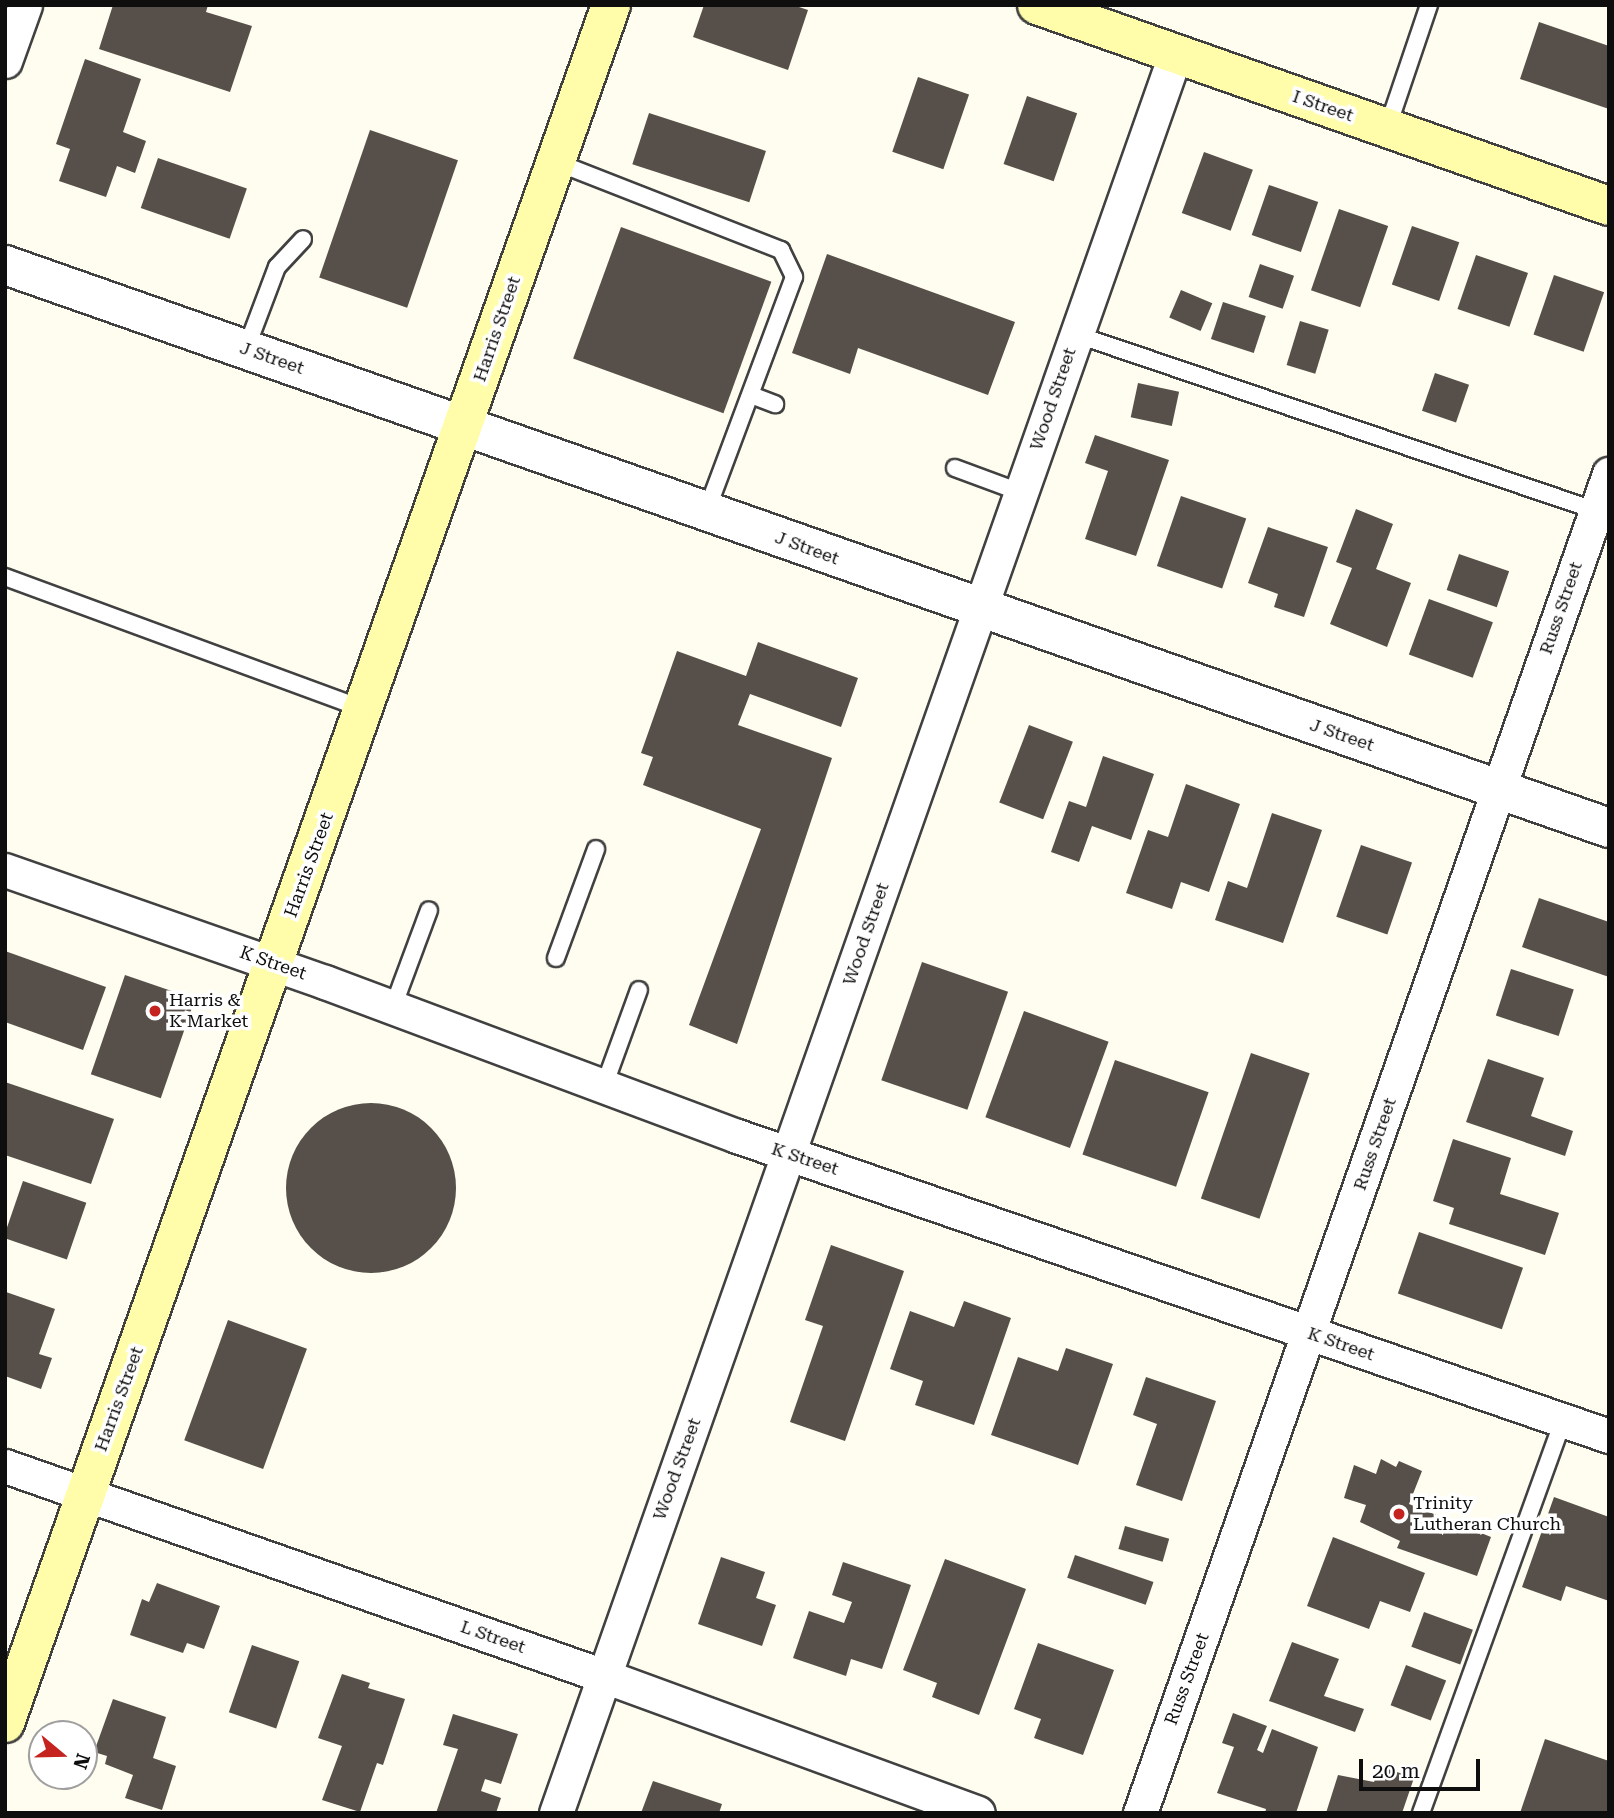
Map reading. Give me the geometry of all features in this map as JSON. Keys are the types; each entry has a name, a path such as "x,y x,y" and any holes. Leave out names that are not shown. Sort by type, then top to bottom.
{"main road":[{"name":"Harris Street","path":"5,1723 611,5"},
{"name":"I Street","path":"1037,5 1609,206"}],"street":[{"path":"5,61 25,5"},
{"name":"Wood Street","path":"556,1813 1175,55"},
{"name":"J Street","path":"5,265 1609,828"},
{"name":"Russ Street","path":"1140,1813 1498,790 1602,513 1609,474"},
{"name":"K Street","path":"5,870 393,1007 790,1154 1609,1436"},
{"name":"L Street","path":"5,1466 604,1676 978,1813"}],"lane":[{"path":"1387,129 1429,5"},
{"path":"556,162 781,250 794,277 706,512"},
{"path":"246,349 276,268 303,239"},
{"path":"1075,334 1602,513"},
{"path":"751,395 775,404"},
{"path":"955,468 1020,492"},
{"path":"5,577 364,709"},
{"path":"556,958 596,849"},
{"path":"393,1007 429,910"},
{"path":"604,1086 639,990"},
{"path":"1421,1813 1563,1420"}],"building":[{"path":"113,5 208,5 206,12 252,26 230,92 99,49"},
{"path":"704,5 793,5 808,10 788,70 693,37"},
{"path":"1539,22 1609,46 1609,109 1520,79"},
{"path":"85,59 141,79 123,132 146,141 135,173 117,166 106,197 59,181 70,149 56,144"},
{"path":"918,77 969,95 943,169 892,152"},
{"path":"1027,96 1077,113 1054,181 1004,164"},
{"path":"649,113 766,151 749,202 632,164"},
{"path":"370,130 458,160 407,308 319,278"},
{"path":"1204,152 1253,170 1231,231 1182,213"},
{"path":"158,158 247,189 230,239 141,208"},
{"path":"1269,185 1318,202 1301,252 1252,235"},
{"path":"1339,209 1388,226 1360,307 1311,290"},
{"path":"1412,226 1459,242 1439,301 1392,285"},
{"path":"621,227 771,282 723,413 573,359"},
{"path":"827,254 1015,322 988,395 858,348 850,374 792,353"},
{"path":"1476,255 1528,273 1509,327 1457,309"},
{"path":"1260,264 1294,276 1283,309 1249,297"},
{"path":"1554,275 1604,292 1584,352 1533,335"},
{"path":"1181,290 1212,303 1201,331 1169,318"},
{"path":"1223,302 1266,316 1254,353 1211,339"},
{"path":"1300,321 1329,330 1315,374 1287,365"},
{"path":"1435,373 1469,385 1456,423 1422,411"},
{"path":"1138,383 1179,392 1172,426 1131,417"},
{"path":"1095,435 1169,460 1136,556 1085,539 1108,471 1085,463"},
{"path":"1181,496 1246,518 1222,588 1157,566"},
{"path":"1356,509 1393,524 1376,569 1411,583 1387,647 1330,624 1352,568 1336,562"},
{"path":"1268,527 1328,547 1304,617 1274,607 1278,594 1248,583"},
{"path":"1459,554 1509,571 1497,607 1447,590"},
{"path":"1429,599 1493,622 1473,678 1409,654"},
{"path":"758,642 858,678 841,727 750,694 738,725 832,758 737,1044 689,1025 761,829 643,785 653,757 641,753 677,651 746,676"},
{"path":"1029,725 1073,742 1043,819 999,802"},
{"path":"1103,756 1154,774 1131,840 1092,826 1079,862 1051,852 1069,801 1086,807"},
{"path":"1186,784 1240,804 1209,892 1181,882 1172,909 1126,893 1148,830 1168,837"},
{"path":"1272,813 1322,830 1283,943 1215,920 1228,881 1247,888"},
{"path":"1361,845 1412,863 1387,934 1336,917"},
{"path":"1539,898 1609,922 1609,977 1522,947"},
{"path":"5,951 106,987 83,1050 5,1022"},
{"path":"922,962 1008,992 967,1110 881,1080"},
{"path":"1511,969 1574,989 1559,1036 1496,1016"},
{"path":"125,975 195,999 161,1098 91,1074"},
{"path":"1024,1011 1109,1042 1070,1148 985,1117"},
{"path":"1251,1053 1310,1073 1259,1219 1201,1199"},
{"path":"1488,1059 1544,1078 1531,1116 1573,1131 1565,1156 1466,1122"},
{"path":"1115,1060 1209,1092 1176,1187 1082,1155"},
{"path":"5,1082 114,1119 91,1184 5,1155"},
{"path":"371,1103 404,1109 431,1128 450,1155 456,1188 450,1221 431,1248 404,1267 371,1273 338,1267 311,1248 292,1221 286,1188 292,1155 311,1128 338,1109"},
{"path":"1453,1139 1511,1158 1500,1194 1559,1213 1545,1255 1449,1224 1454,1208 1433,1201"},
{"path":"23,1181 86,1203 67,1260 5,1238"},
{"path":"1419,1232 1523,1268 1502,1329 1398,1293"},
{"path":"831,1245 904,1271 845,1441 790,1422 823,1326 805,1320"},
{"path":"6,1292 55,1309 39,1354 52,1358 41,1389 5,1376"},
{"path":"964,1301 1011,1318 974,1425 915,1405 923,1381 890,1369 910,1311 954,1327"},
{"path":"228,1320 307,1349 263,1469 184,1440"},
{"path":"1066,1348 1113,1364 1078,1465 991,1435 1018,1357 1058,1371"},
{"path":"1146,1377 1216,1401 1182,1501 1136,1485 1157,1424 1133,1415"},
{"name":"Trinity Lutheran Church","path":"1381,1459 1396,1467 1399,1461 1422,1471 1409,1504 1491,1537 1477,1576 1397,1548 1400,1541 1360,1522 1366,1505 1344,1498 1354,1465 1376,1474"},
{"path":"1554,1497 1609,1517 1609,1601 1566,1586 1561,1601 1522,1587"},
{"path":"1125,1526 1169,1539 1163,1562 1118,1549"},
{"path":"1333,1537 1425,1573 1410,1612 1380,1601 1369,1629 1307,1606"},
{"path":"1075,1555 1153,1582 1146,1605 1067,1578"},
{"path":"721,1557 765,1572 756,1598 776,1605 762,1646 698,1624"},
{"path":"945,1559 1026,1589 979,1715 932,1697 937,1683 903,1670"},
{"path":"843,1562 911,1585 882,1669 851,1659 846,1676 793,1658 809,1611 844,1623 852,1602 832,1595"},
{"path":"157,1583 220,1606 204,1649 187,1643 183,1653 130,1635 142,1599 149,1602"},
{"path":"1424,1612 1473,1630 1460,1665 1411,1647"},
{"path":"1292,1642 1339,1659 1324,1696 1364,1709 1355,1732 1269,1701"},
{"path":"1038,1643 1114,1670 1083,1755 1034,1738 1041,1719 1014,1709"},
{"path":"252,1645 299,1661 276,1728 229,1712"},
{"path":"1406,1665 1446,1680 1431,1721 1391,1705"},
{"path":"342,1674 370,1683 368,1688 405,1699 383,1765 377,1763 360,1812 322,1800 342,1746 318,1738"},
{"path":"113,1699 166,1717 153,1758 176,1766 162,1810 125,1798 133,1775 105,1764 107,1756 98,1753 98,1741"},
{"path":"1233,1713 1267,1726 1257,1750 1263,1753 1272,1729 1318,1747 1296,1813 1265,1813 1266,1809 1217,1793 1234,1747 1222,1743"},
{"path":"453,1714 518,1734 501,1784 485,1779 481,1791 501,1798 496,1813 436,1813 458,1749 443,1745"},
{"path":"1545,1739 1609,1761 1609,1813 1520,1813"},
{"path":"1380,1766 1414,1778 1402,1813 1326,1813 1338,1775 1374,1782"},
{"path":"653,1781 722,1804 719,1813 641,1813"}],"place":[{"name":"Harris & K Market","path":"155,1011"},
{"name":"Trinity Lutheran Church","path":"1399,1514"}]}
